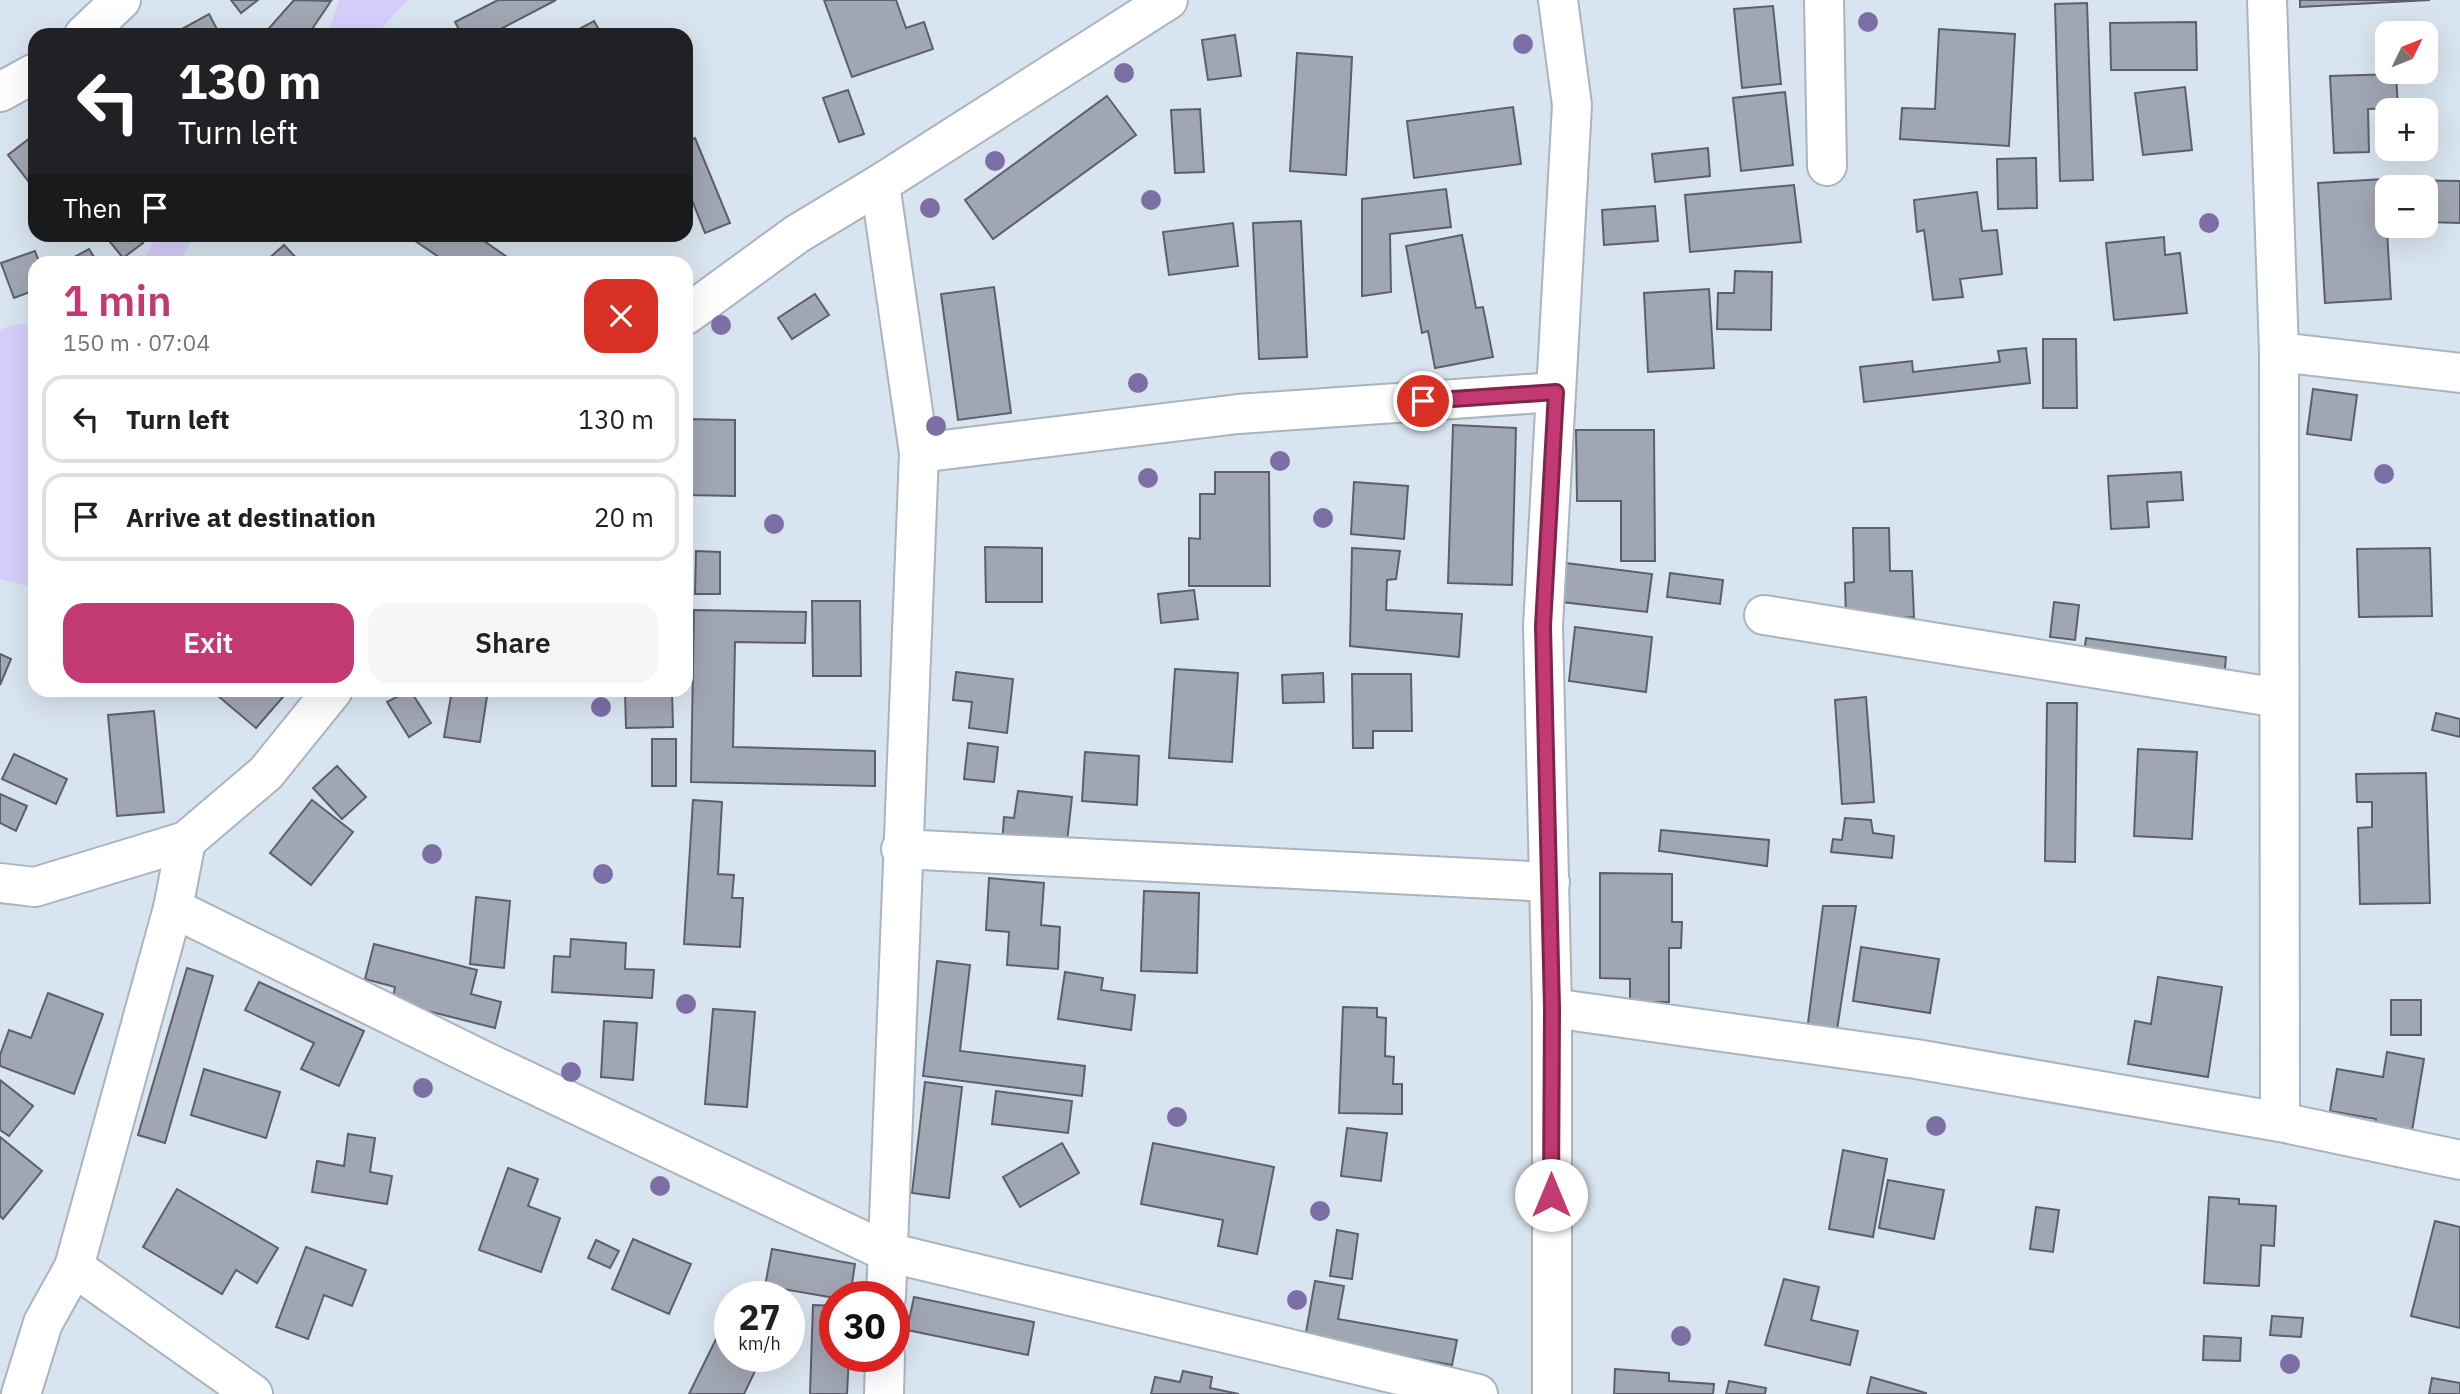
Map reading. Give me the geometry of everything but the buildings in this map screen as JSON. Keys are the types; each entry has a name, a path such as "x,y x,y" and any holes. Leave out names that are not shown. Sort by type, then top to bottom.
{"street":[{"path":"91,28 121,0"},
{"path":"693,310 797,234 1168,0"},
{"path":"1552,1394 1552,1008 1543,626 1572,105 1558,0"},
{"path":"1824,0 1827,166"},
{"path":"2267,0 2279,352 2280,1122"},
{"path":"0,92 28,77"},
{"path":"880,184 919,453 901,849 886,1281"},
{"path":"2279,352 2460,373"},
{"path":"919,453 1238,414 1556,392"},
{"path":"1764,615 2280,698"},
{"path":"0,883 35,887 186,841 266,773 327,697"},
{"path":"21,1394 43,1323 74,1267 173,908 186,841"},
{"path":"901,849 1550,882"},
{"path":"173,908 482,1060 887,1252 1478,1394"},
{"path":"1552,1008 1916,1059 2280,1122 2460,1160"},
{"path":"74,1267 253,1394"},
{"path":"884,1394 885,1372"}],"shaded area":[{"path":"339,0 408,0 382,28 330,28"},
{"path":"153,242 191,242 183,256 145,256"},
{"path":"15,324 28,325 28,586 0,579 0,330"}],"route":[{"path":"1423,401 1556,392 1543,626 1552,1008 1551,1195"}]}
